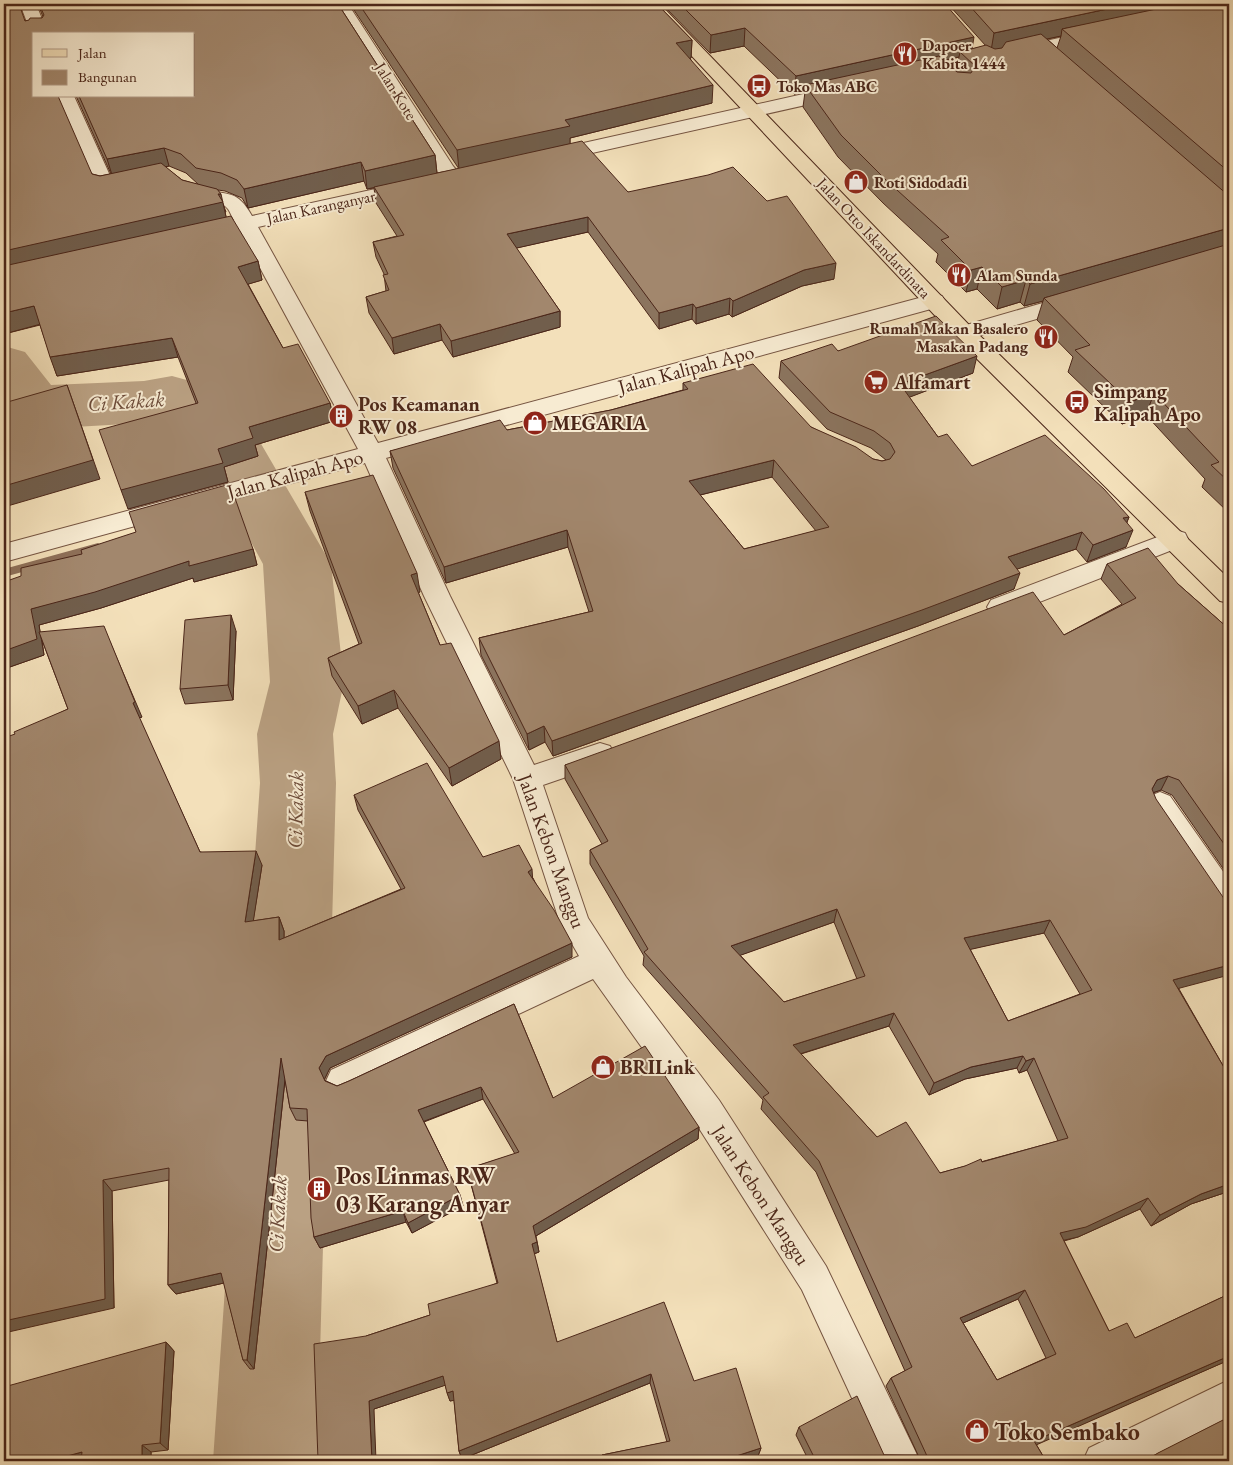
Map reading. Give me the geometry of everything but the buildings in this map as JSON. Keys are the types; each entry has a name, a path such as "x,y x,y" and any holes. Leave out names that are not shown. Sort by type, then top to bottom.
{"main road":[{"path":"4,8 28,4"},
{"name":"Jalan Otto Iskandardinata","path":"650,4 755,111 964,333 1176,539 1229,594"}],"street":[{"path":"28,4 38,32"},
{"name":"Jalan Kote","path":"340,4 445,169 453,178"},
{"path":"1229,6 1173,22 1229,13"},
{"path":"984,57 951,80 900,82 984,57 1043,49 1116,34"},
{"path":"1043,49 1060,65"},
{"path":"531,161 755,111 857,91 788,110 770,128"},
{"path":"65,98 105,187 147,178"},
{"name":"Jalan Karanganyar","path":"210,232 472,174"},
{"name":"Jalan Kebon Manggu","path":"174,176 194,193 218,197 234,204 246,224 372,453 437,596 527,779 575,922 615,987 707,1110 814,1278 900,1461"},
{"path":"964,333 1096,294"},
{"name":"Jalan Kalipah Apo","path":"4,553 372,453 748,361 934,301"},
{"path":"982,614 1176,539"},
{"path":"527,779 626,745"},
{"path":"1160,804 1229,904"},
{"path":"342,1081 599,961"},
{"path":"1102,1461 1229,1398"}],"waterway":[{"name":"Ci Kakak","path":"4,366 33,405 74,406 144,402 172,396 213,414 297,564 307,682 295,734 298,783 265,1461"},
{"path":"223,513 262,502"},
{"path":"4,573 98,547"}],"place":[{"name":"Dapoer Kabita 1444","path":"905,54"},
{"name":"Toko Mas ABC","path":"759,86"},
{"name":"Roti Sidodadi","path":"856,182"},
{"name":"Alam Sunda","path":"959,275"},
{"name":"Rumah Makan Basalero Masakan Padang","path":"1046,337"},
{"name":"Alfamart","path":"876,382"},
{"name":"Simpang Kalipah Apo","path":"1077,402"},
{"name":"Pos Keamanan RW 08","path":"341,416"},
{"name":"MEGARIA","path":"535,423"},
{"name":"BRILink","path":"603,1067"},
{"name":"Pos Linmas RW 03 Karang Anyar","path":"319,1189"},
{"name":"Toko Sembako","path":"977,1431"}]}
